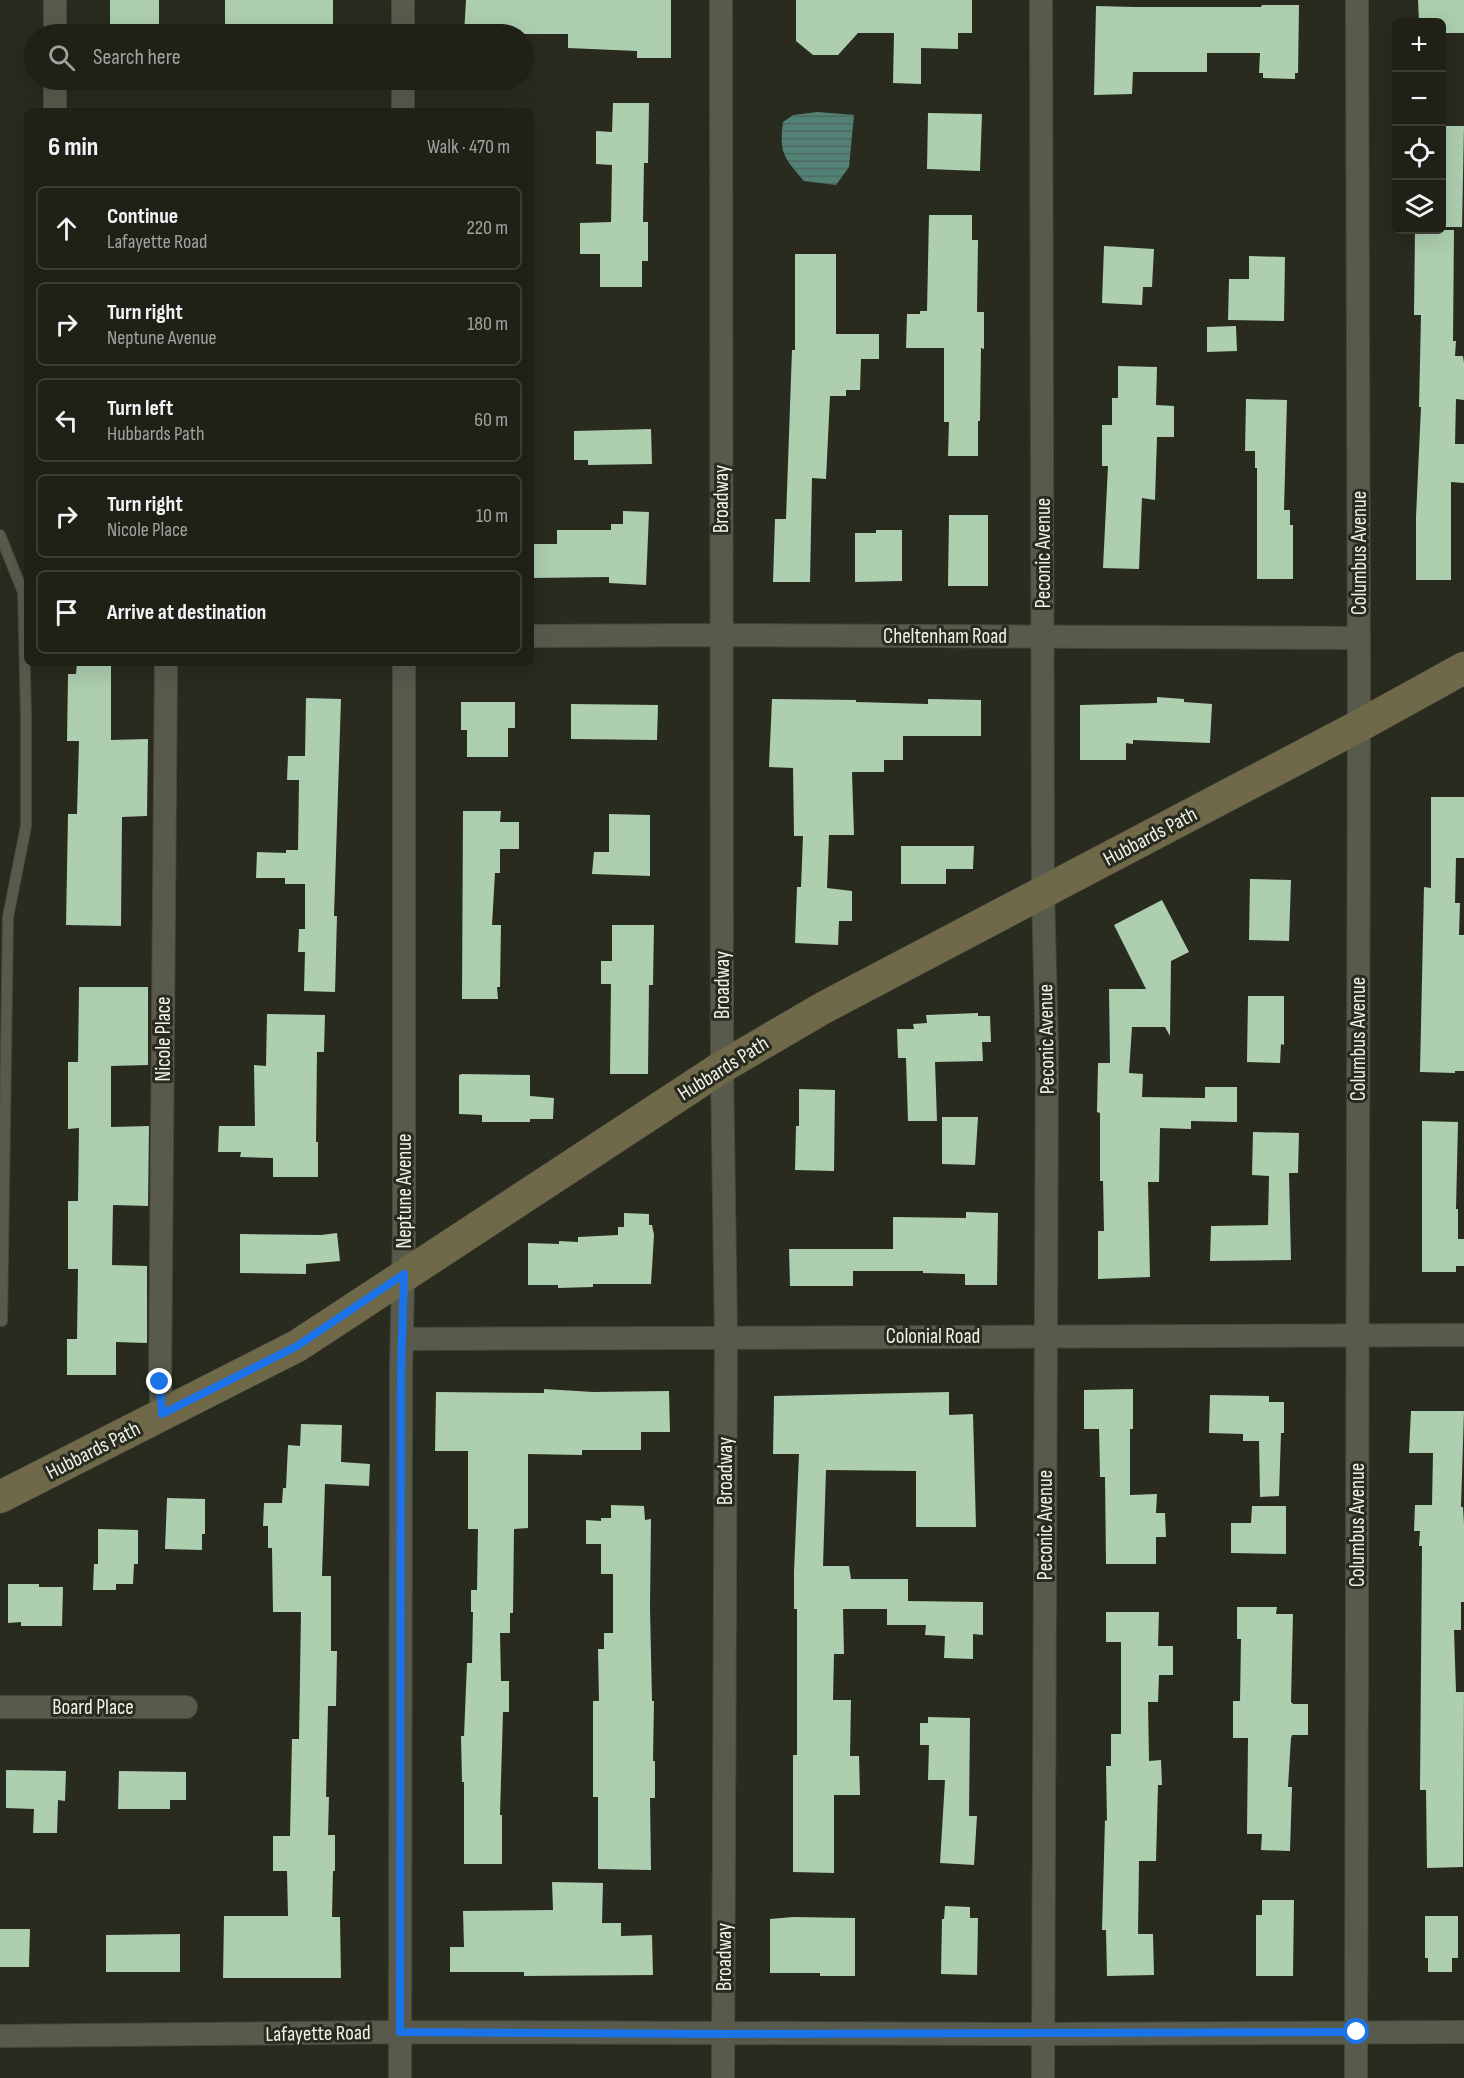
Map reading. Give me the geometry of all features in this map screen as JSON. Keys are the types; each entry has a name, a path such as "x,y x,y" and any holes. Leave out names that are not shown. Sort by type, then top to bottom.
{"street":[{"path":"55,0 55,24"},
{"path":"403,0 403,24"},
{"name":"Broadway","path":"721,0 722,1067 726,1336 723,2078"},
{"name":"Peconic Avenue","path":"1041,0 1043,891 1047,1054 1043,2078"},
{"name":"Columbus Avenue","path":"1356,2078 1359,726 1357,0"},
{"path":"55,90 55,108"},
{"path":"403,90 403,108"},
{"name":"Cheltenham Road","path":"534,636 1359,639"},
{"name":"Nicole Place","path":"162,1414 160,1382 166,666"},
{"name":"Neptune Avenue","path":"400,2078 404,666"},
{"name":"Hubbards Path","path":"0,1497 297,1346 722,1067 823,1008 1359,726 1464,668"},
{"name":"Colonial Road","path":"402,1339 1464,1335"},
{"name":"Board Place","path":"0,1707 186,1707"},
{"name":"Lafayette Road","path":"0,2036 400,2032 1044,2034 1464,2032"}],"lane":[{"path":"0,535 23,592 24,624"},
{"path":"0,1321 2,1321 8,917 26,826 25,666"}],"water":[{"path":"818,112 854,115 849,167 836,185 804,181 784,155 783,122 793,115"}],"building":[{"path":"110,0 159,0 159,24 110,24"},
{"path":"225,0 333,0 333,24 225,24"},
{"path":"466,0 671,0 671,58 637,58 637,51 568,48 568,34 534,34 534,24 465,24"},
{"path":"796,0 972,0 972,33 958,33 958,49 921,48 921,84 893,83 894,33 858,33 838,55 813,55 796,41"},
{"path":"1418,0 1464,0 1464,33 1446,33 1446,18 1419,18"},
{"path":"1262,5 1299,5 1298,73 1295,73 1295,79 1263,78 1263,73 1259,73 1260,53 1207,53 1207,72 1133,72 1132,94 1094,95 1096,6 1261,7"},
{"path":"613,103 649,103 648,163 644,163 643,222 648,222 648,261 642,261 642,287 600,287 600,254 580,254 580,223 611,222 612,165 596,164 596,131 612,132"},
{"path":"928,113 982,114 980,171 927,169"},
{"path":"1446,126 1464,126 1462,227 1446,227"},
{"path":"929,215 972,215 972,240 978,240 977,312 984,312 984,349 981,348 978,456 948,456 949,422 944,422 944,348 906,348 907,314 920,314 920,311 927,311"},
{"path":"1446,230 1454,230 1453,341 1456,341 1455,356 1463,356 1464,363 1464,400 1456,399 1455,444 1464,444 1464,483 1451,482 1451,580 1416,580 1421,315 1414,315 1415,234 1446,234"},
{"path":"1104,246 1154,249 1152,287 1143,287 1142,305 1102,303"},
{"path":"795,254 836,254 836,334 879,334 879,359 861,359 860,390 846,390 846,396 830,396 826,479 812,478 810,582 773,582 775,519 786,519 792,350 795,350"},
{"path":"1249,256 1285,257 1284,321 1228,320 1229,279 1249,279"},
{"path":"1236,326 1237,351 1207,352 1207,327"},
{"path":"1118,366 1157,367 1156,405 1174,406 1174,437 1157,437 1155,500 1142,498 1139,569 1103,568 1108,466 1102,466 1102,425 1112,425 1112,398 1118,398"},
{"path":"1246,399 1287,400 1284,510 1290,510 1290,525 1293,525 1293,579 1257,579 1257,468 1255,468 1255,451 1245,451"},
{"path":"651,429 652,464 588,465 588,460 574,460 574,431"},
{"path":"623,511 649,512 646,585 609,583 609,577 534,578 534,544 557,544 557,530 611,530 611,524 623,524"},
{"path":"949,515 988,515 988,586 948,586"},
{"path":"876,530 902,530 902,581 855,582 855,533 876,533"},
{"path":"77,666 111,666 111,740 148,739 147,816 122,817 121,926 66,925 68,814 77,814 79,741 67,741 68,674 76,674"},
{"path":"1157,697 1212,704 1210,743 1133,740 1133,744 1126,743 1126,760 1080,760 1080,705 1157,703"},
{"path":"306,698 341,699 334,916 337,916 335,992 304,991 305,952 298,952 299,929 305,929 305,884 285,884 285,878 256,878 257,852 286,853 286,850 298,850 299,780 287,780 288,756 305,756"},
{"path":"772,699 928,704 928,699 981,700 981,736 903,736 903,760 884,760 884,772 852,772 854,835 829,835 827,888 852,891 852,921 839,921 838,945 795,943 797,887 801,887 803,836 794,836 793,768 769,767"},
{"path":"461,702 515,702 515,728 508,728 508,757 467,757 467,730 461,730"},
{"path":"571,704 658,705 657,740 571,739"},
{"path":"1431,797 1464,797 1464,858 1456,858 1455,903 1460,903 1459,935 1464,935 1464,1071 1455,1071 1455,1073 1420,1072 1424,887 1431,888"},
{"path":"463,811 501,811 500,822 519,822 519,849 500,849 500,873 495,873 492,925 501,925 498,999 462,999"},
{"path":"609,814 650,815 650,876 592,874 594,852 609,852"},
{"path":"901,846 974,846 973,869 946,869 946,884 901,884"},
{"path":"1250,879 1291,880 1289,941 1249,940"},
{"path":"1162,900 1189,952 1171,961 1170,1036 1165,1027 1132,1027 1129,1073 1143,1074 1142,1097 1205,1098 1205,1087 1237,1087 1237,1122 1191,1121 1191,1129 1160,1128 1159,1182 1148,1182 1150,1277 1098,1279 1098,1231 1104,1231 1103,1181 1100,1181 1100,1113 1097,1112 1098,1063 1110,1063 1109,989 1146,989 1114,925"},
{"path":"612,925 654,925 653,985 649,985 648,1074 610,1074 611,984 601,984 601,961 612,961"},
{"path":"79,987 148,987 148,1065 111,1066 111,1127 149,1126 148,1206 113,1205 112,1265 147,1266 147,1343 116,1342 116,1375 67,1375 67,1339 77,1339 78,1269 68,1269 68,1201 78,1201 79,1128 68,1129 68,1062 78,1062"},
{"path":"1248,996 1284,996 1284,1045 1281,1044 1280,1063 1247,1062"},
{"path":"978,1013 978,1016 990,1016 991,1042 982,1042 983,1061 935,1062 937,1121 908,1121 906,1058 898,1058 897,1029 914,1029 913,1024 927,1023 926,1015"},
{"path":"267,1014 325,1015 324,1052 317,1052 318,1177 273,1177 273,1158 240,1157 241,1152 218,1152 219,1126 255,1126 254,1065 266,1066"},
{"path":"459,1075 530,1075 530,1096 554,1098 553,1119 530,1119 530,1122 482,1122 482,1115 459,1114"},
{"path":"799,1089 835,1090 834,1171 795,1170 796,1126 799,1126"},
{"path":"942,1117 978,1117 975,1165 942,1164"},
{"path":"1422,1121 1458,1122 1456,1209 1458,1209 1458,1239 1464,1239 1464,1266 1456,1266 1456,1272 1422,1272"},
{"path":"1253,1132 1299,1133 1298,1173 1289,1173 1291,1260 1210,1261 1211,1226 1268,1225 1269,1176 1252,1175"},
{"path":"966,1212 998,1213 997,1285 965,1285 965,1274 923,1273 923,1271 853,1271 853,1286 790,1286 789,1249 893,1249 893,1217 966,1218"},
{"path":"624,1213 649,1214 649,1225 652,1225 654,1235 651,1284 593,1284 593,1287 558,1288 558,1285 528,1285 528,1243 559,1244 559,1241 578,1242 578,1237 618,1235 618,1227 624,1227"},
{"path":"337,1233 340,1261 306,1264 306,1274 240,1273 240,1234 321,1235"},
{"path":"544,1389 593,1392 669,1391 670,1432 641,1432 641,1450 582,1450 582,1455 528,1454 528,1528 514,1529 513,1613 510,1613 510,1633 500,1633 501,1681 509,1681 509,1712 503,1712 500,1815 502,1815 502,1864 464,1864 464,1782 462,1782 461,1736 464,1736 467,1663 472,1663 471,1590 477,1590 478,1529 468,1529 468,1451 435,1451 436,1392 544,1393"},
{"path":"1133,1389 1133,1429 1130,1429 1130,1495 1157,1494 1156,1513 1165,1513 1166,1537 1156,1537 1156,1564 1106,1564 1105,1477 1100,1477 1099,1429 1084,1429 1084,1390"},
{"path":"949,1392 949,1415 973,1414 976,1527 916,1527 916,1471 826,1470 823,1566 849,1566 851,1579 908,1579 908,1601 983,1602 983,1635 973,1634 973,1659 944,1658 945,1636 925,1635 926,1625 887,1625 887,1609 843,1609 844,1654 834,1654 833,1700 851,1700 850,1756 859,1756 860,1795 834,1795 834,1873 793,1872 793,1755 797,1755 797,1609 794,1609 794,1572 799,1454 773,1454 774,1396"},
{"path":"1210,1395 1269,1396 1269,1402 1284,1402 1279,1496 1260,1497 1259,1441 1243,1441 1243,1434 1209,1433"},
{"path":"1411,1411 1464,1411 1461,1507 1463,1507 1464,1524 1464,1602 1461,1602 1461,1630 1454,1630 1456,1692 1464,1692 1463,1867 1427,1868 1426,1790 1420,1790 1422,1546 1419,1546 1420,1531 1414,1531 1415,1505 1432,1505 1433,1453 1409,1453"},
{"path":"301,1424 342,1425 341,1462 370,1464 369,1486 325,1484 322,1576 331,1576 331,1651 337,1651 336,1706 328,1706 326,1797 329,1797 328,1835 335,1835 332,1917 340,1917 341,1978 223,1978 224,1916 288,1916 287,1871 273,1871 273,1836 290,1836 292,1739 299,1739 301,1612 273,1612 272,1548 268,1548 268,1526 263,1526 264,1503 282,1503 283,1488 286,1488 288,1445 300,1446"},
{"path":"167,1498 205,1499 205,1534 202,1534 202,1550 165,1549"},
{"path":"611,1505 644,1506 645,1520 651,1519 650,1608 655,1798 650,1798 651,1870 598,1869 598,1797 593,1797 593,1701 599,1701 598,1649 604,1649 604,1633 613,1633 613,1574 601,1574 601,1544 586,1544 586,1520 601,1521 601,1518 611,1518"},
{"path":"1252,1506 1286,1506 1286,1554 1231,1553 1231,1523 1251,1523"},
{"path":"98,1529 138,1530 138,1564 134,1564 133,1584 116,1584 116,1590 93,1590 94,1564 98,1564"},
{"path":"8,1584 63,1587 62,1626 21,1626 21,1622 8,1623"},
{"path":"1237,1607 1277,1607 1276,1614 1293,1614 1291,1702 1308,1704 1308,1735 1292,1735 1291,1738 1288,1787 1292,1787 1290,1851 1261,1850 1262,1834 1247,1834 1248,1738 1233,1738 1233,1701 1240,1701 1241,1639 1237,1639"},
{"path":"1106,1612 1159,1612 1158,1646 1173,1646 1173,1675 1159,1675 1158,1702 1148,1702 1149,1761 1161,1760 1162,1785 1158,1785 1156,1861 1139,1861 1138,1934 1153,1934 1154,1975 1107,1976 1106,1930 1102,1930 1105,1820 1107,1821 1106,1766 1111,1766 1111,1734 1121,1734 1121,1642 1106,1642"},
{"path":"928,1717 970,1718 969,1816 977,1816 974,1865 940,1863 945,1780 928,1780 929,1745 920,1745 920,1723 928,1723"},
{"path":"6,1770 66,1771 65,1801 58,1800 57,1833 33,1833 34,1809 6,1808"},
{"path":"119,1771 186,1772 186,1800 170,1800 170,1809 118,1809"},
{"path":"552,1882 603,1883 602,1923 621,1923 621,1936 652,1935 653,1975 524,1976 524,1972 450,1972 450,1947 464,1947 463,1911 553,1910"},
{"path":"1262,1900 1294,1900 1293,1976 1256,1976 1256,1915 1262,1915"},
{"path":"945,1906 970,1907 970,1918 978,1918 977,1975 941,1974 942,1919 944,1919"},
{"path":"1425,1916 1458,1916 1458,1958 1452,1958 1452,1972 1428,1972 1428,1958 1425,1958"},
{"path":"855,1918 855,1976 770,1973 770,1919"},
{"path":"0,1929 30,1929 29,1967 0,1967"},
{"path":"180,1934 180,1972 106,1972 106,1935"}],"route":[{"path":"160,1382 162,1414 297,1346 404,1274 401,1371 400,2032 1044,2034 1357,2032"}]}
